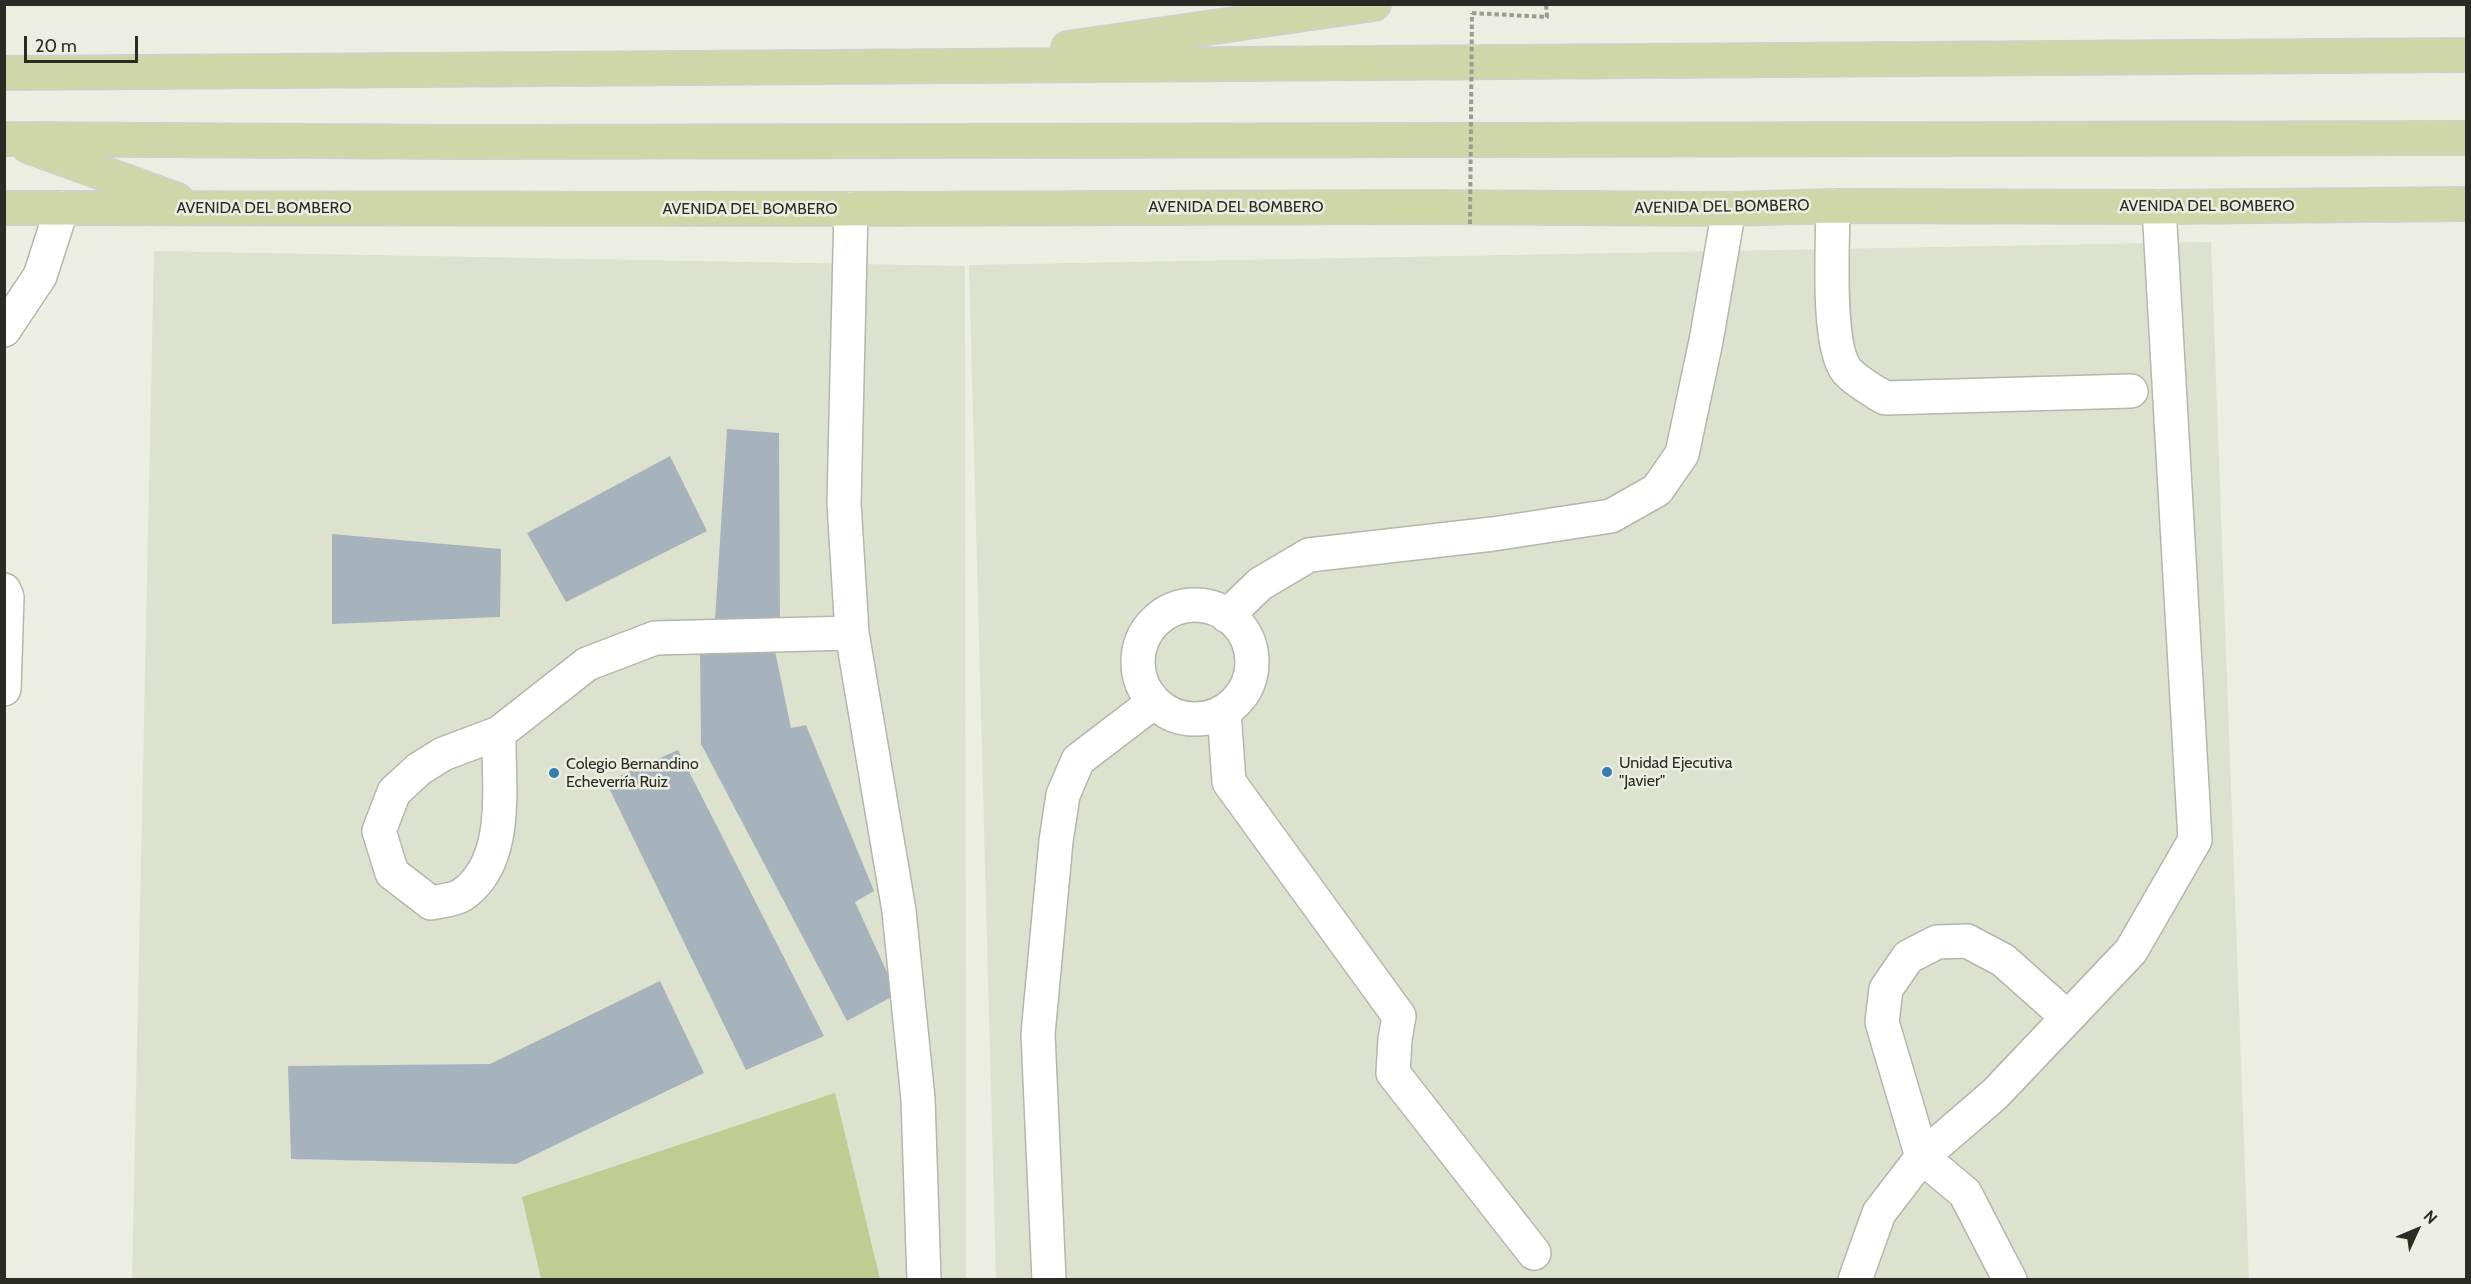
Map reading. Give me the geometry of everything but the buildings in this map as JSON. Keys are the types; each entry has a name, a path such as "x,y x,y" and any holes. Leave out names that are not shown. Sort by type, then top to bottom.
{"main road":[{"path":"942,66 1374,4"},
{"path":"4,73 2466,55"},
{"path":"7,139 532,142 2466,138"},
{"path":"7,139 198,208"},
{"name":"AVENIDA DEL BOMBERO","path":"4,208 1729,209 1833,206 2159,207 2466,204"}],"street":[{"path":"1833,206 1834,336 1846,370 1865,386 1885,398 2131,391"},
{"path":"4,330 40,276 62,207"},
{"path":"1855,1280 1879,1213 1922,1157 1995,1094 2131,951 2195,840 2159,207"},
{"path":"851,209 844,502 852,633 899,911 918,1099 924,1280"},
{"path":"1227,616 1260,584 1309,555 1493,534 1611,516 1657,490 1682,454 1706,341 1729,209"},
{"path":"4,590 7,597 4,689"},
{"path":"1198,605 1219,610 1227,616 1236,622 1247,639 1252,659 1250,680 1240,698 1224,712 1200,719 1175,716 1154,702 1141,681 1137,656 1145,632 1159,616 1178,607 1198,605"},
{"path":"499,733 498,833 486,871 461,896 430,903 392,873 380,831 394,792 419,769 442,754 499,733 587,664 656,638 852,633"},
{"path":"1049,1280 1038,1034 1056,841 1063,795 1078,760 1154,702"},
{"path":"1224,712 1229,782 1399,1016 1393,1073 1534,1253"},
{"path":"2010,1280 1965,1193 1922,1157 1882,1022 1886,989 1908,957 1937,942 1967,941 2003,960 2067,1017"}],"path":[{"path":"1470,224 1472,14 1546,17 1546,4"}],"shaded area":[{"name":"Unidad Ejecutiva \"Javier\"","path":"2211,242 2249,1279 996,1279 969,265"},
{"name":"Colegio Bernandino Echeverría Ruiz","path":"154,251 965,266 966,1279 132,1280"}],"green space":[{"path":"835,1093 880,1279 541,1279 522,1197"}],"place":[{"name":"Unidad Ejecutiva \"Javier\"","path":"1607,772"},
{"name":"Colegio Bernandino Echeverría Ruiz","path":"554,773"}]}
